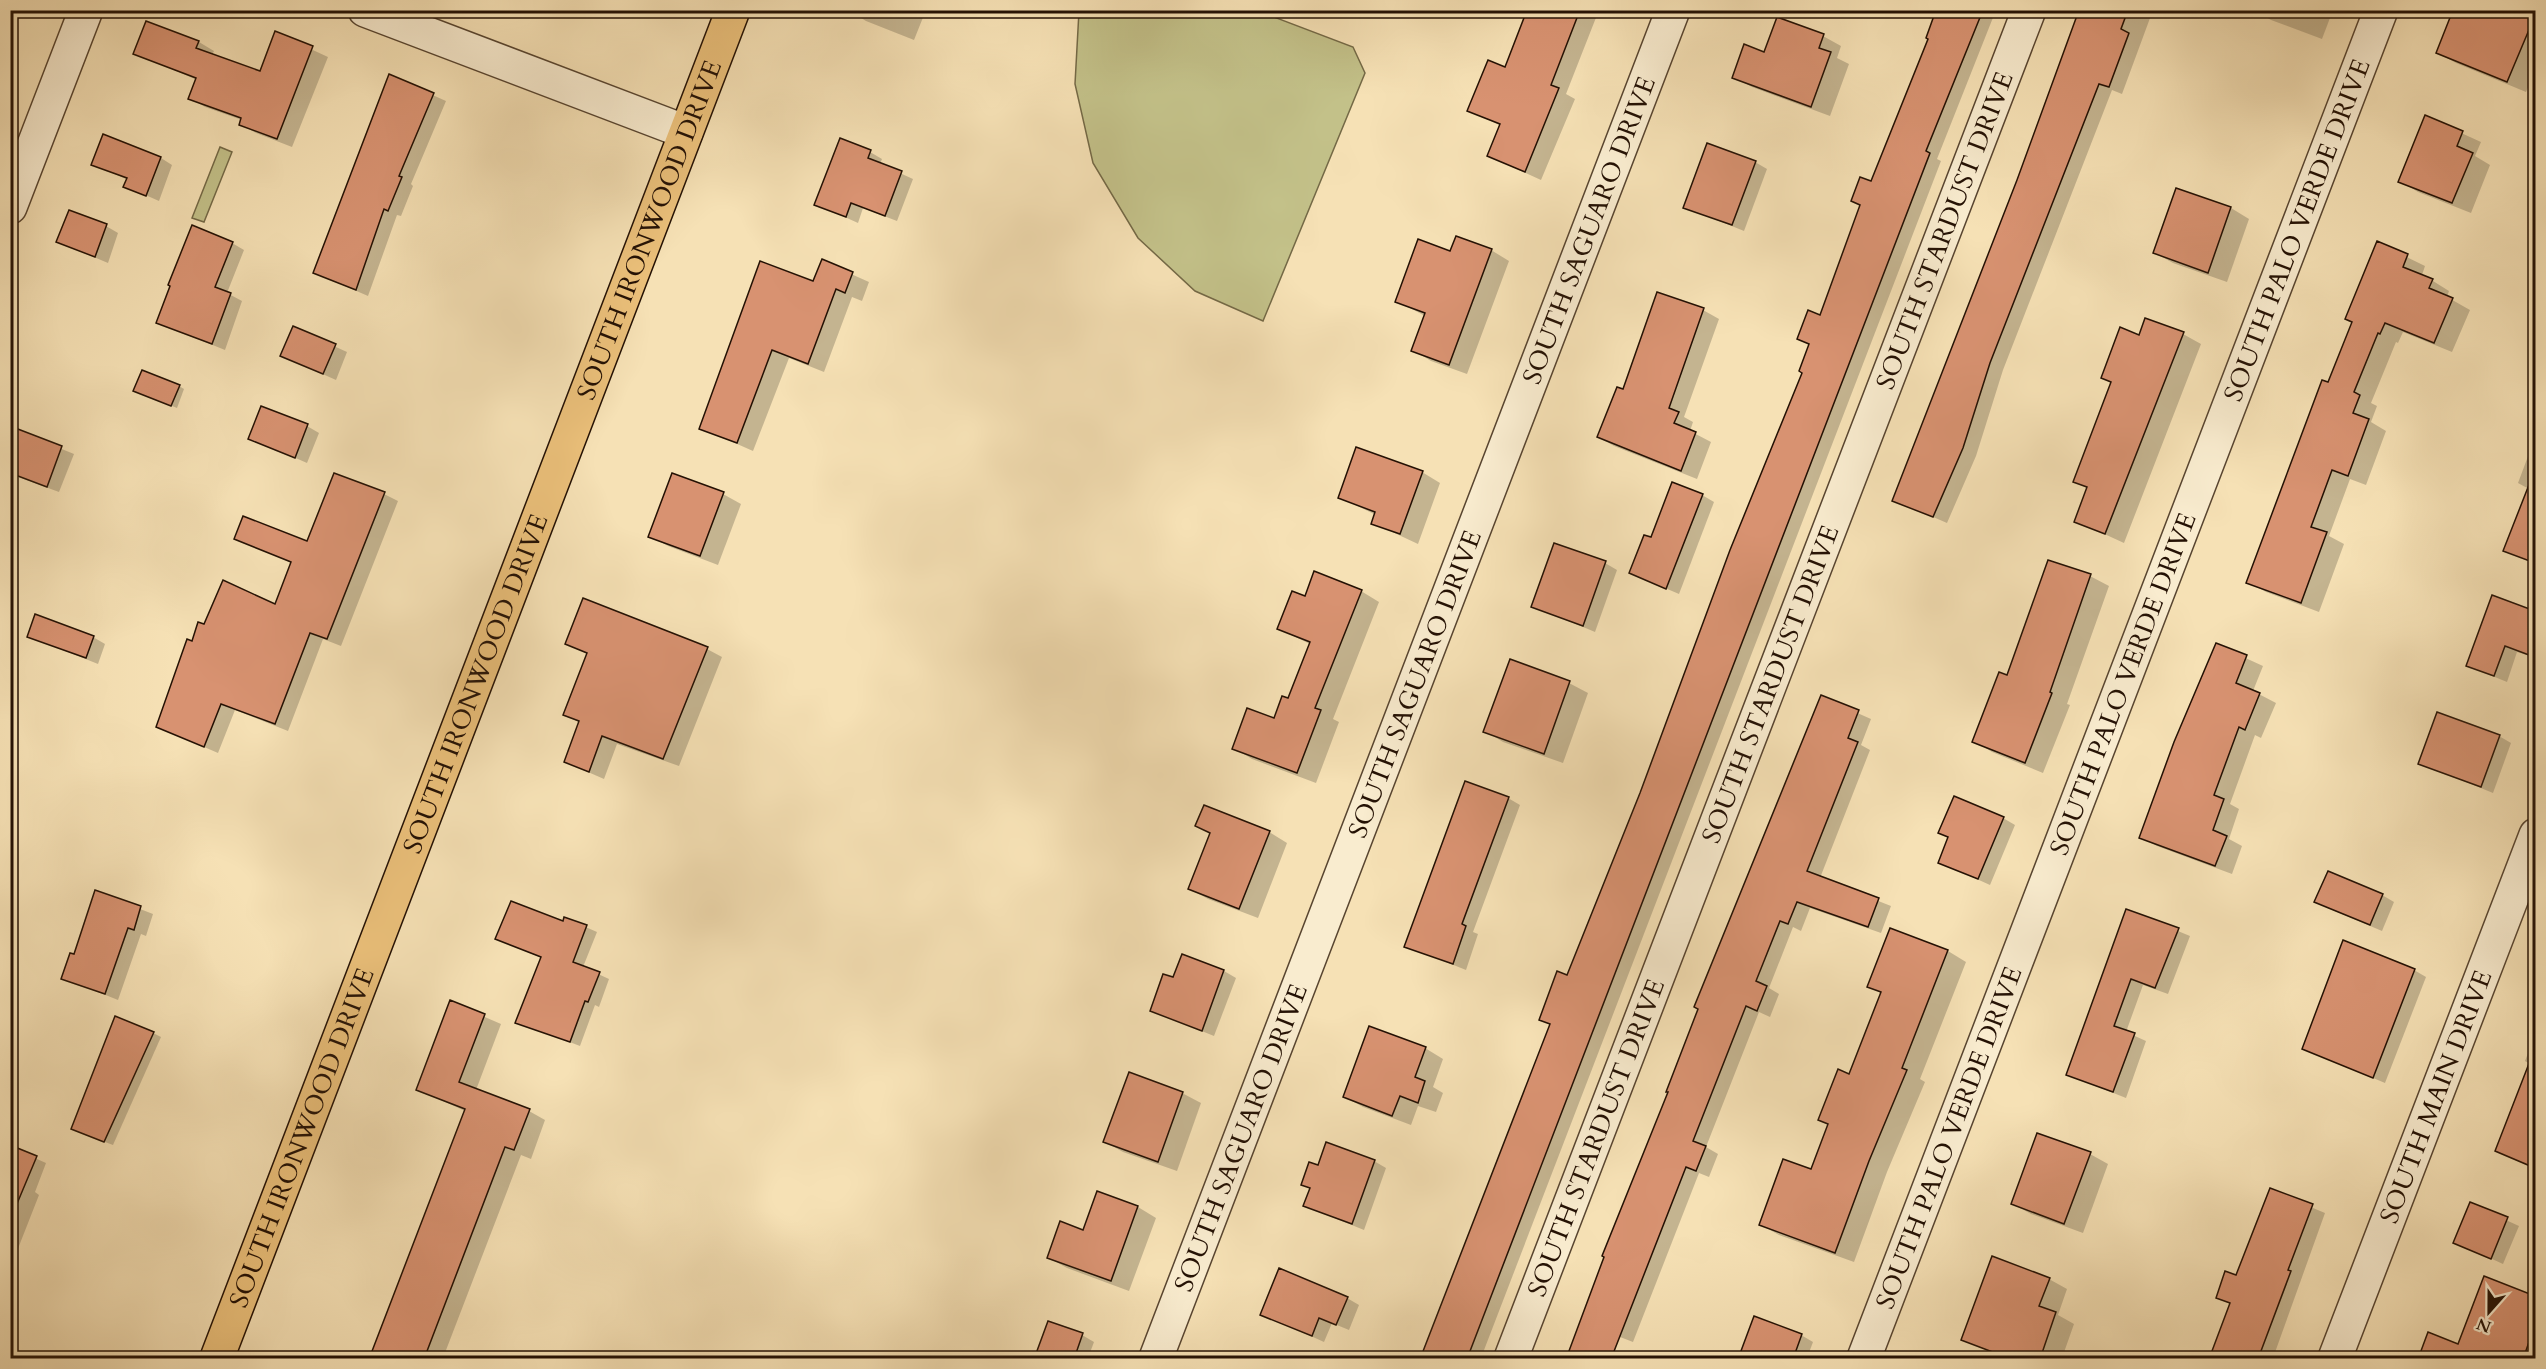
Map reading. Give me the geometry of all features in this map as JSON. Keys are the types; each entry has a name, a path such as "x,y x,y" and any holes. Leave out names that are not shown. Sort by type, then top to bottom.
{"main road":[{"name":"SOUTH IRONWOOD DRIVE","path":"217,1359 733,10"}],"street":[{"path":"10,207 86,10"},
{"path":"365,10 686,132"},
{"name":"SOUTH SAGUARO DRIVE","path":"1156,1359 1673,10"},
{"name":"SOUTH STARDUST DRIVE","path":"1511,1359 2029,10"},
{"name":"SOUTH PALO VERDE DRIVE","path":"1864,1359 2381,10"},
{"name":"SOUTH MAIN DRIVE","path":"2335,1359 2535,835"}],"shaded area":[{"path":"1079,11 1258,11 1353,47 1365,73 1263,321 1195,291 1138,238 1093,163 1075,84"},
{"path":"220,147 232,152 204,222 192,218"}],"building":[{"path":"1527,10 1580,10 1551,85 1559,88 1525,172 1487,156 1500,124 1467,111 1488,60 1505,67"},
{"path":"1936,10 1983,10 1926,151 1930,153 1467,1359 1420,1359 1550,1024 1539,1020 1557,971 1567,975 1640,793 1730,550 1802,373 1799,371 1809,344 1797,339 1808,310 1820,315 1860,205 1851,201 1860,177 1871,181 1928,39 1926,38"},
{"path":"2079,10 2128,10 2121,29 2129,33 2109,87 2099,84 1990,363 1963,448 1933,517 1892,501 2017,180"},
{"path":"2453,10 2516,10 2534,18 2507,82 2436,53"},
{"path":"1777,17 1824,34 1819,48 1831,52 1811,107 1732,78 1744,44 1764,52"},
{"path":"146,21 199,41 196,48 260,71 275,31 313,46 277,139 239,125 241,118 188,99 196,78 133,54"},
{"path":"389,74 434,93 399,176 402,177 388,211 384,209 356,290 313,273"},
{"path":"2425,115 2463,131 2457,146 2473,153 2452,203 2398,182"},
{"path":"103,134 161,157 146,196 123,187 127,178 91,165"},
{"path":"840,138 871,150 868,158 902,171 885,216 851,203 846,217 814,205"},
{"path":"1707,143 1756,161 1732,225 1683,208"},
{"path":"2176,188 2231,207 2208,273 2153,253"},
{"path":"69,210 107,224 95,257 56,242"},
{"path":"192,225 233,242 215,287 231,293 212,344 156,323 170,286 168,285"},
{"path":"1456,236 1492,249 1449,365 1411,351 1425,313 1395,302 1418,239 1450,251"},
{"path":"2377,241 2408,254 2403,267 2433,279 2429,288 2453,298 2434,343 2385,323 2380,334 2378,333 2354,392 2360,395 2353,413 2369,419 2348,476 2332,470 2311,527 2327,532 2301,603 2246,583 2322,380 2328,382 2352,322 2345,319"},
{"path":"822,259 853,272 845,293 836,289 808,364 772,350 737,443 699,429 760,261 813,281"},
{"path":"1657,292 1704,308 1669,408 1679,412 1674,423 1696,432 1681,471 1597,437 1617,387 1623,389"},
{"path":"2145,318 2184,332 2105,534 2074,522 2087,487 2073,482 2111,382 2101,378 2120,327 2139,335"},
{"path":"293,326 336,344 323,374 280,356"},
{"path":"142,370 180,385 171,406 133,391"},
{"path":"261,406 308,424 295,458 248,439"},
{"path":"10,426 62,446 47,487 10,473"},
{"path":"1356,447 1423,471 1400,534 1371,524 1375,512 1338,498"},
{"path":"2535,472 2535,563 2503,551"},
{"path":"334,473 385,492 327,639 310,633 275,724 221,704 204,747 156,727 187,639 192,641 198,622 204,624 223,580 275,604 291,562 234,539 243,516 307,541"},
{"path":"672,473 724,492 700,556 648,537"},
{"path":"1672,482 1703,494 1666,589 1629,573 1644,535 1651,537"},
{"path":"1554,543 1606,561 1583,626 1531,607"},
{"path":"2048,560 2091,574 2050,692 2052,693 2025,763 1972,742 1999,672 2007,675"},
{"path":"1314,571 1362,590 1315,708 1321,710 1297,773 1232,749 1247,708 1274,718 1282,696 1288,698 1310,642 1277,629 1292,591 1305,596"},
{"path":"2492,595 2535,611 2535,636 2529,655 2505,646 2494,676 2466,666"},
{"path":"583,598 708,647 663,759 602,736 589,772 564,762 579,721 563,715 587,653 565,644"},
{"path":"35,614 94,636 86,658 27,637"},
{"path":"2216,643 2247,655 2236,683 2260,693 2245,730 2239,727 2214,795 2224,799 2213,830 2227,836 2215,866 2139,838 2174,742"},
{"path":"1510,659 1570,681 1544,754 1483,732"},
{"path":"1821,695 1859,710 1848,738 1858,742 1807,871 1879,898 1868,927 1797,902 1788,924 1780,921 1756,981 1767,986 1757,1011 1746,1006 1693,1141 1706,1146 1696,1171 1686,1167 1611,1359 1566,1359 1604,1257 1602,1256 1668,1092 1666,1092 1698,1009 1694,1007"},
{"path":"2437,712 2500,735 2481,787 2418,764"},
{"path":"1465,781 1509,797 1462,924 1466,926 1453,964 1404,947"},
{"path":"1954,796 2004,817 1978,879 1938,863 1948,837 1938,833"},
{"path":"1204,805 1270,831 1239,909 1188,889 1210,833 1195,826"},
{"path":"2328,871 2383,894 2370,925 2314,902"},
{"path":"95,890 141,906 134,930 128,928 105,994 61,979 70,953 74,954"},
{"path":"511,901 563,921 564,917 587,925 573,962 600,972 588,1002 585,1001 570,1042 515,1023 541,957 495,939"},
{"path":"2126,909 2179,928 2155,988 2131,979 2114,1026 2135,1033 2113,1092 2066,1075"},
{"path":"1890,928 1948,950 1902,1068 1907,1070 1869,1161 1835,1253 1759,1225 1783,1159 1811,1169 1828,1124 1818,1120 1838,1069 1849,1074 1881,992 1867,987"},
{"path":"2343,940 2415,969 2373,1078 2302,1049"},
{"path":"1182,954 1224,970 1202,1031 1150,1011 1163,974 1173,977"},
{"path":"450,1000 485,1014 459,1082 530,1109 514,1150 505,1147 424,1359 369,1359 465,1109 416,1090"},
{"path":"115,1016 154,1032 104,1142 71,1129"},
{"path":"1369,1026 1426,1047 1415,1077 1425,1081 1418,1103 1400,1096 1392,1116 1343,1097"},
{"path":"2535,1048 2535,1168 2495,1151"},
{"path":"1129,1072 1183,1092 1158,1162 1103,1142"},
{"path":"2037,1133 2091,1152 2064,1224 2011,1204"},
{"path":"1326,1142 1375,1160 1352,1224 1303,1206 1310,1188 1301,1185 1309,1162 1318,1165"},
{"path":"10,1145 37,1156 11,1218 10,1218"},
{"path":"2270,1188 2313,1204 2288,1270 2291,1271 2258,1359 2209,1359 2230,1303 2216,1298 2225,1271 2236,1275"},
{"path":"1097,1191 1138,1206 1111,1281 1047,1258 1060,1221 1083,1230"},
{"path":"2470,1202 2508,1217 2491,1259 2453,1243"},
{"path":"1992,1256 2050,1278 2039,1306 2056,1312 2040,1359 2011,1359 1961,1340"},
{"path":"1279,1268 1348,1297 1336,1325 1319,1318 1312,1336 1260,1315"},
{"path":"2484,1276 2535,1296 2535,1325 2523,1359 2418,1359 2428,1332 2458,1344"},
{"path":"1754,1316 1802,1334 1793,1359 1738,1359"},
{"path":"1048,1321 1083,1333 1074,1359 1034,1359"}]}
